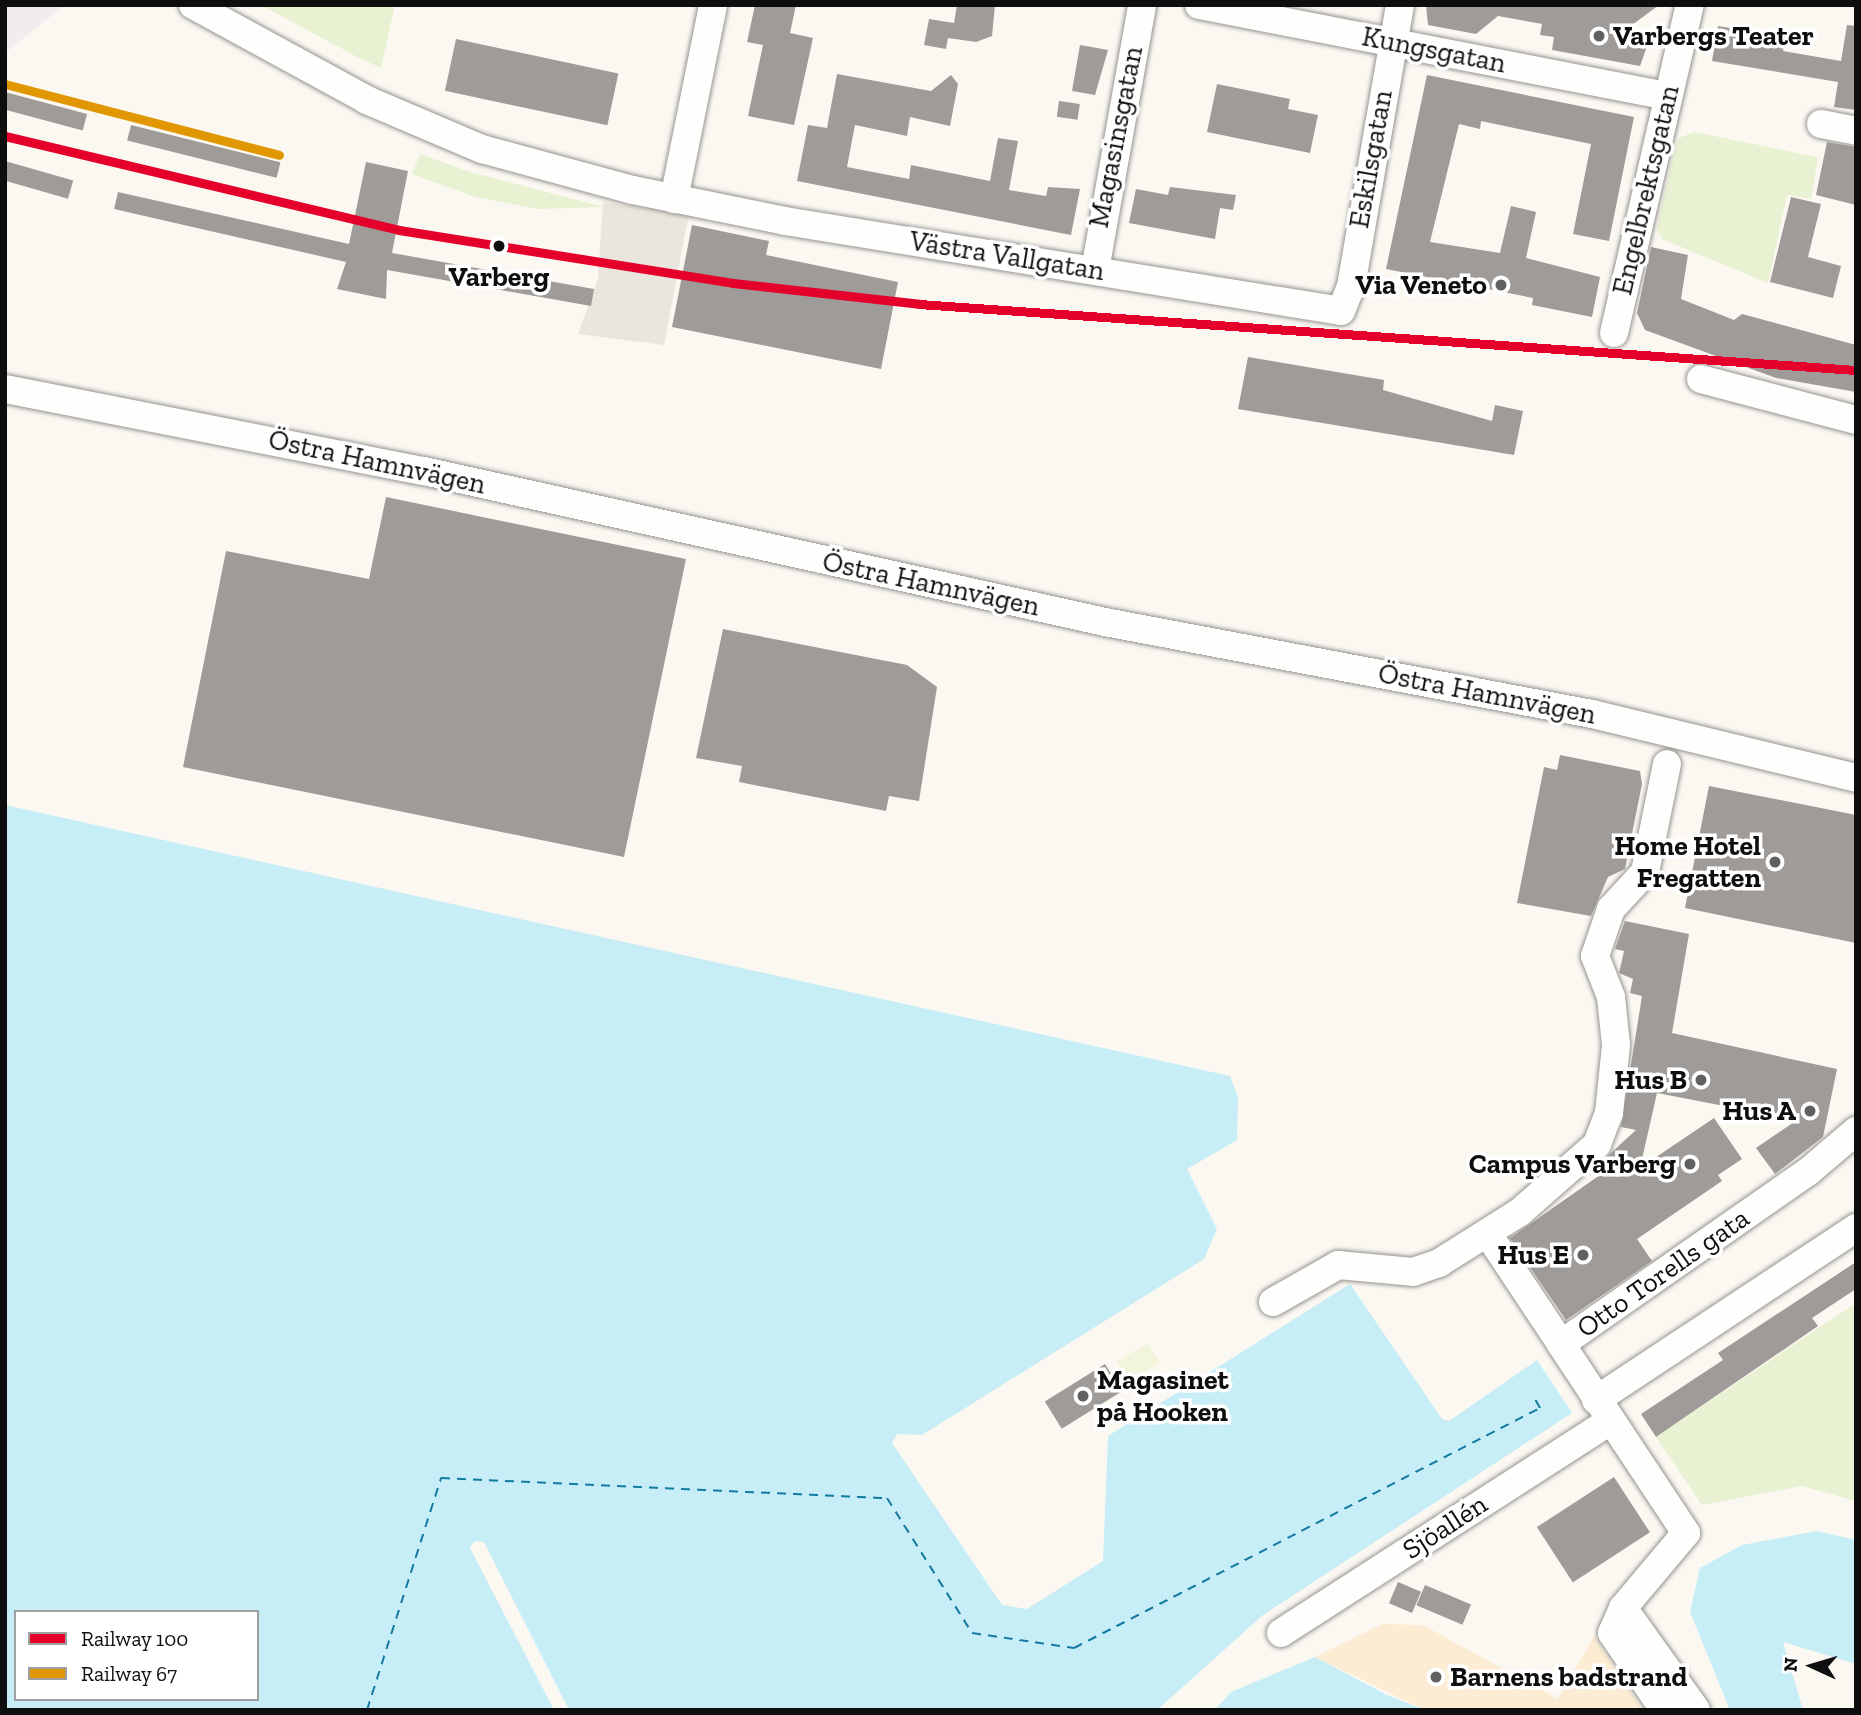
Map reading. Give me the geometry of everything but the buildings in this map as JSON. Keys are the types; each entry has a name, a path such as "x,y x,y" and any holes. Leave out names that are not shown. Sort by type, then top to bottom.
{"street":[{"name":"Västra Vallgatan","path":"193,5 367,100 482,149 674,199 1341,311"},
{"path":"674,199 713,5"},
{"name":"Magasinsgatan","path":"1095,270 1142,5"},
{"name":"Kungsgatan","path":"1199,5 1668,96"},
{"name":"Eskilsgatan","path":"1341,311 1351,286 1400,5"},
{"name":"Engelbrektsgatan","path":"1614,333 1690,5"},
{"path":"1821,124 1856,131"},
{"path":"1701,379 1856,419"},
{"name":"Östra Hamnvägen","path":"5,389 424,471 1105,622 1592,715 1856,778"},
{"path":"1273,1302 1338,1265 1413,1272 1488,1234 1578,1163 1597,1144 1609,1113 1616,1045 1611,997 1595,956 1611,909 1645,872 1667,764"},
{"name":"Otto Torells gata","path":"1623,1608 1686,1533 1602,1411 1560,1344 1809,1171 1856,1132"},
{"name":"Sjöallén","path":"1281,1633 1602,1411 1856,1228"},
{"path":"1488,1234 1560,1344"},
{"path":"1623,1608 1612,1633 1664,1710"},
{"path":"1623,1608 1696,1710"}],"shaded area":[{"path":"5,5 65,5 5,53"},
{"path":"603,202 689,214 664,345 578,334 598,278"}],"green space":[{"path":"261,5 395,5 381,68 361,59"},
{"path":"1694,132 1818,157 1811,199 1787,195 1768,283 1662,239 1657,229 1674,151 1679,138"},
{"path":"420,154 470,172 604,207 539,209 475,197 412,174"},
{"path":"1856,1303 1856,1501 1802,1486 1702,1505 1656,1437"},
{"path":"1148,1343 1160,1363 1129,1381 1117,1362"}],"sand":[{"name":"Barnens badstrand","path":"1382,1624 1423,1625 1558,1699 1594,1636 1643,1710 1425,1710 1315,1657"}],"water":[{"path":"5,805 1230,1076 1238,1097 1237,1140 1187,1169 1217,1229 1204,1259 922,1435 897,1434 892,1443 1002,1605 1027,1609 1103,1561 1108,1436 1350,1284 1442,1419 1449,1421 1537,1360 1572,1413 1263,1615 1157,1710 569,1710 484,1542 475,1541 470,1548 554,1710 5,1710"},
{"path":"1817,1531 1856,1540 1856,1664 1783,1642 1803,1710 1730,1710 1690,1612 1700,1568 1742,1545"},
{"path":"1315,1657 1387,1695 1425,1710 1215,1710 1231,1692"}],"ferry route":[{"path":"367,1710 441,1478 887,1498 972,1633 1074,1648 1540,1408 1535,1399"}],"rail line":[{"name":"67","path":"5,84 279,155"},
{"name":"100","path":"5,136 399,230 733,283 919,304 1856,370"}],"place":[{"name":"Varbergs Teater","path":"1599,36"},
{"name":"Varberg","path":"499,246"},
{"name":"Via Veneto","path":"1501,285"},
{"name":"Home Hotel Fregatten","path":"1775,862"},
{"name":"Hus B","path":"1701,1080"},
{"name":"Hus A","path":"1810,1111"},
{"name":"Campus Varberg","path":"1690,1164"},
{"name":"Hus E","path":"1583,1255"},
{"name":"Magasinet på Hooken","path":"1083,1396"},
{"name":"Barnens badstrand","path":"1436,1677"}]}
